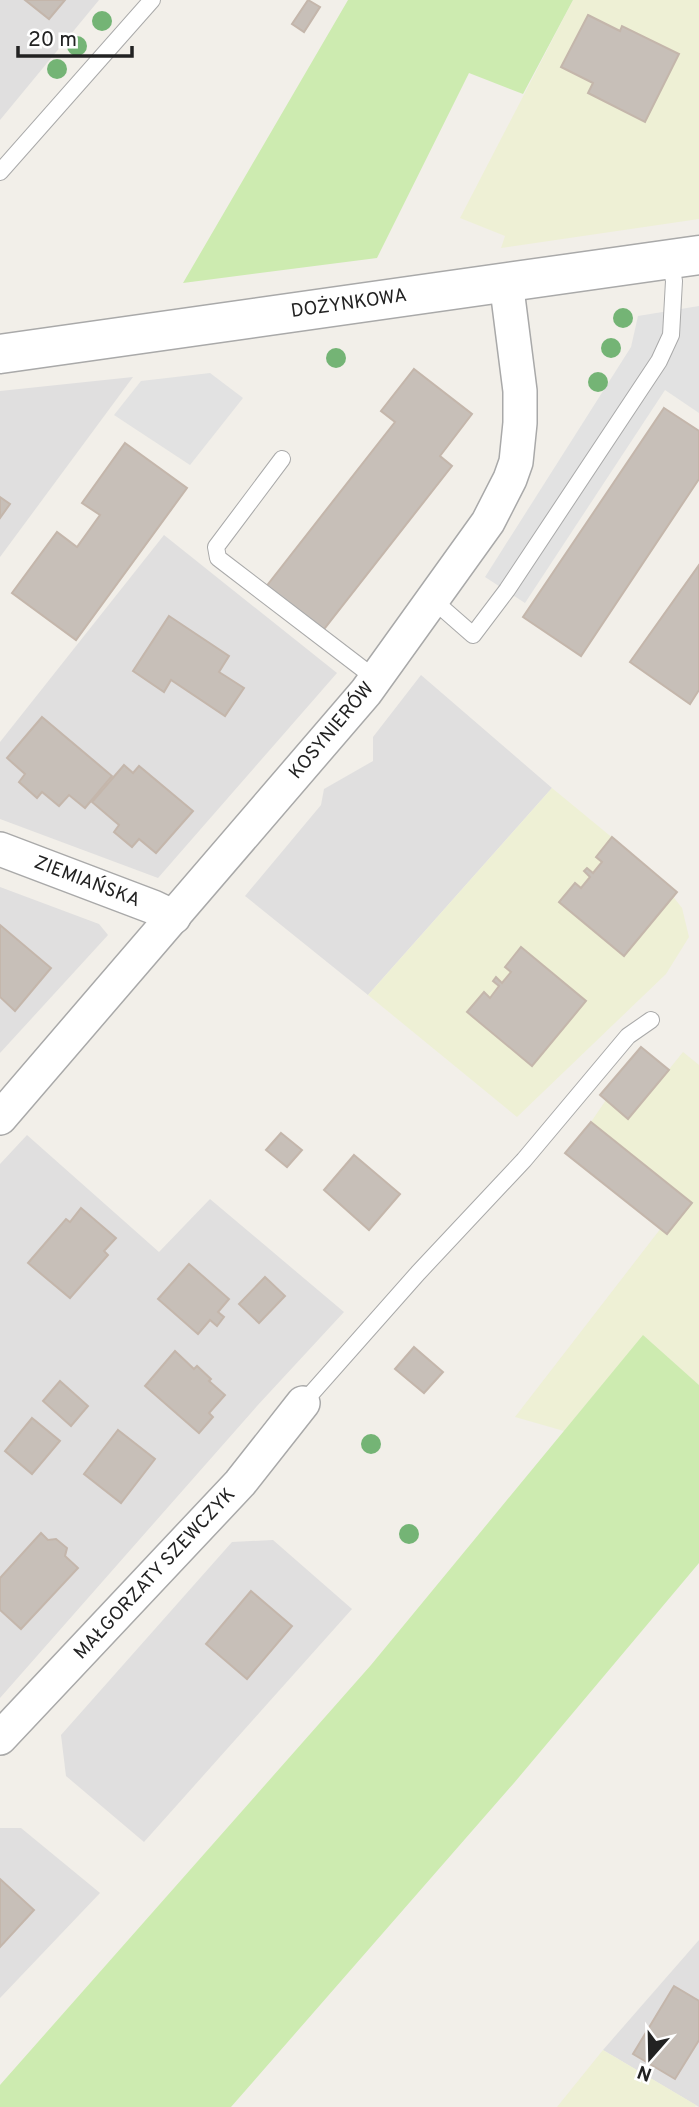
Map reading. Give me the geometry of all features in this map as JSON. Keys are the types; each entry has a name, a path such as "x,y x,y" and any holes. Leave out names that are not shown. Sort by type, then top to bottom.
{"street":[{"name":"DOŻYNKOWA","path":"0,354 685,257"},
{"name":"KOSYNIERÓW","path":"0,1118 376,679 488,522 502,498 516,462 520,391 506,281"},
{"name":"ZIEMIAŃSKA","path":"0,849 174,917"},
{"name":"MAŁGORZATY SZEWCZYK","path":"0,1738 240,1483 303,1403"}],"lane":[{"path":"0,172 152,0"},
{"path":"433,600 473,635 507,590 660,361 671,335 674,281 685,257"},
{"path":"282,459 216,547 218,558 376,679"},
{"path":"303,1403 418,1273 524,1160 628,1036 651,1020"}],"shaded area":[{"path":"0,0 99,0 0,120"},
{"path":"699,306 699,413 665,390 525,603 485,577 631,347 638,316"},
{"path":"210,373 243,398 190,465 114,415 141,381"},
{"path":"133,377 0,557 0,391"},
{"path":"164,535 337,673 158,878 0,819 0,742"},
{"path":"421,675 552,788 368,995 245,896 321,805 324,789 373,761 373,737"},
{"path":"0,887 99,924 108,935 0,1053"},
{"path":"27,1135 159,1252 210,1199 344,1312 257,1406 0,1698 0,1164"},
{"path":"273,1540 352,1609 144,1842 66,1776 61,1735 232,1542"},
{"path":"0,1828 21,1828 100,1893 0,1998"},
{"path":"699,1940 699,2107 603,2050"}],"green space":[{"path":"348,0 573,0 523,94 469,73 377,258 183,283"},
{"path":"573,0 699,0 699,219 501,248 505,236 460,218"},
{"path":"552,788 654,872 682,908 689,937 666,974 517,1117 368,995"},
{"path":"683,1052 699,1065 699,1385 643,1336 564,1431 515,1417 685,1197 591,1122 606,1100 629,1119"},
{"path":"643,1335 699,1385 699,1563 514,1783 231,2107 0,2107 0,2085 371,1665"},
{"path":"603,2050 696,2105 695,2107 557,2107"}],"building":[{"path":"25,0 65,0 49,19"},
{"path":"308,0 320,7 304,32 292,24"},
{"path":"588,15 620,31 622,26 679,54 645,122 588,93 593,83 561,67"},
{"path":"414,369 472,414 440,456 452,466 321,633 265,588 395,422 381,411"},
{"path":"664,408 699,431 699,479 581,656 523,617"},
{"path":"125,443 187,488 76,640 12,593 57,532 77,547 100,515 82,503"},
{"path":"0,497 10,504 0,518"},
{"path":"699,565 699,690 690,704 630,662"},
{"path":"169,616 229,656 219,672 244,688 225,716 171,680 164,692 133,671"},
{"path":"42,717 112,776 85,808 69,795 59,806 42,792 37,798 19,782 25,774 7,758"},
{"path":"124,765 133,773 139,766 193,811 156,853 139,839 132,847 114,832 119,825 92,802"},
{"path":"612,837 677,892 624,956 559,902 575,883 581,888 590,877 584,871 587,868 593,873 602,862 596,857"},
{"path":"0,925 51,968 15,1011 0,997"},
{"path":"521,947 586,1001 532,1066 467,1012 484,992 490,998 499,986 493,981 496,977 502,983 511,972 505,967"},
{"path":"641,1047 669,1070 628,1119 600,1095"},
{"path":"591,1122 692,1203 667,1234 565,1153"},
{"path":"281,1133 302,1150 287,1167 266,1150"},
{"path":"354,1155 400,1194 369,1230 324,1190"},
{"path":"81,1208 116,1238 104,1251 108,1255 70,1298 28,1263 66,1219 70,1222"},
{"path":"189,1264 229,1299 218,1312 224,1317 217,1326 210,1320 198,1334 158,1299"},
{"path":"265,1277 285,1296 259,1323 239,1304"},
{"path":"414,1347 443,1372 424,1393 395,1369"},
{"path":"175,1351 194,1369 197,1366 225,1395 209,1413 213,1417 199,1433 145,1386"},
{"path":"60,1381 88,1406 71,1426 43,1401"},
{"path":"32,1418 60,1441 32,1474 5,1451"},
{"path":"118,1430 155,1459 121,1503 84,1474"},
{"path":"41,1533 48,1540 56,1539 67,1548 65,1556 78,1568 21,1629 0,1610 0,1578"},
{"path":"251,1591 292,1626 247,1679 206,1644"},
{"path":"0,1879 34,1910 0,1947"},
{"path":"674,1986 699,2001 699,2040 675,2079 633,2054"}]}
